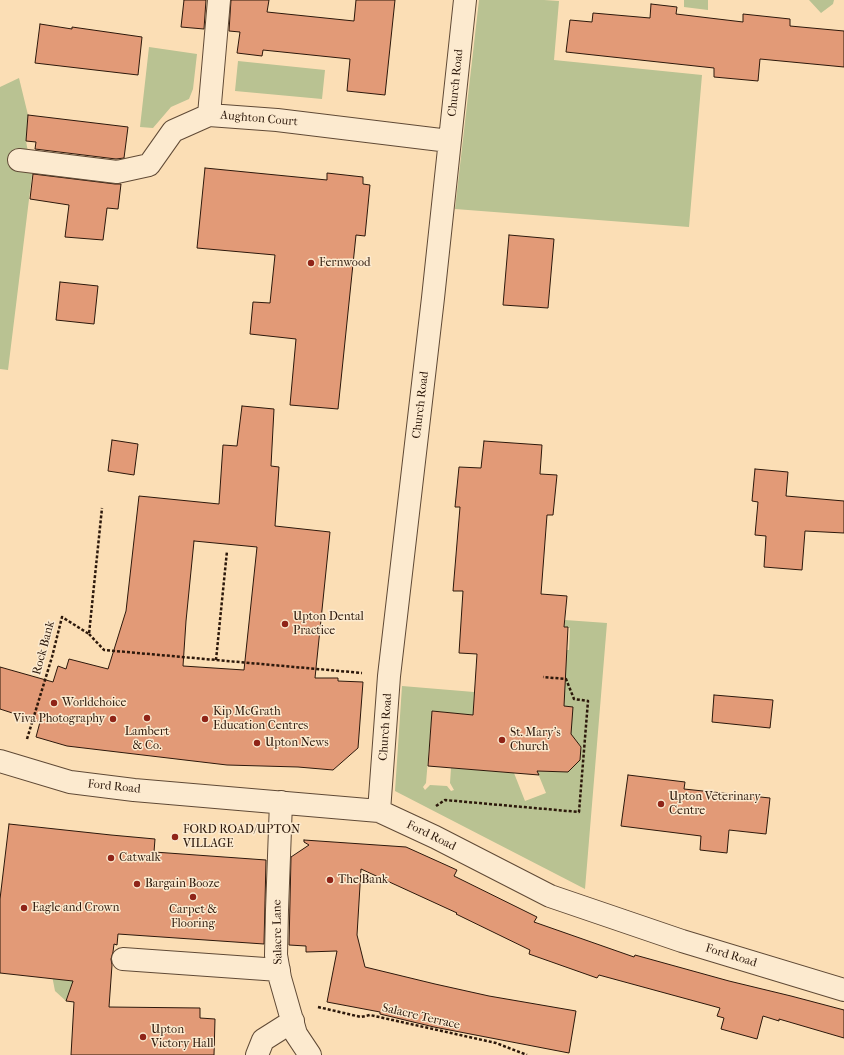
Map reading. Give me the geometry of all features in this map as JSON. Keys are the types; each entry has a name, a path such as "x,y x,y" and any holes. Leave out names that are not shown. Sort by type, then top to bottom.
{"street":[{"path":"209,115 218,0"},
{"name":"Church Road","path":"379,811 389,676 432,305 465,0"},
{"name":"Aughton Court","path":"19,160 117,172 149,165 173,131 209,115 277,120 449,140"},
{"name":"Ford Road","path":"9,764 70,782 134,790 379,811 423,831 550,896 682,940 844,990"},
{"name":"Salacre Lane","path":"281,802 276,910 276,955 286,1000 296,1034 310,1055"},
{"path":"124,958 279,970"},
{"path":"257,1055 263,1040 293,1021"}],"path":[{"path":"102,508 88,634 104,650 389,676"},
{"path":"216,660 227,551"},
{"name":"Rock Bank","path":"9,764 52,657 62,617 88,634"},
{"path":"423,831 436,805 445,800 579,812 588,701 574,699 566,679 542,677"},
{"name":"Salacre Terrace","path":"286,1000 361,1017 370,1014 496,1043 527,1055"}],"green space":[{"path":"479,0 559,1 554,60 702,75 689,227 455,209"},
{"path":"684,0 708,0 708,10 684,7"},
{"path":"809,0 834,0 833,4 821,13"},
{"path":"149,47 197,54 193,89 189,99 171,107 153,128 140,127"},
{"path":"238,61 325,70 322,99 235,91"},
{"path":"19,78 28,115 26,141 32,175 8,370 0,369 0,87"},
{"path":"565,620 607,623 585,889 395,791 402,686 474,692 473,715 432,711 426,783 423,787 425,790 430,785 447,786 451,791 454,790 450,783 451,768 514,773 525,801 546,793 537,771 568,772 580,760 581,747 569,732 564,706 562,650 569,650 570,628 564,627"},
{"path":"83,950 66,1001 55,991 49,960"}],"building":[{"path":"184,0 206,0 204,29 181,27"},
{"path":"231,0 269,0 267,12 354,21 356,0 395,0 385,95 347,91 350,59 263,50 262,56 237,53 240,32 229,31"},
{"path":"651,4 677,7 676,14 743,22 743,14 790,19 790,26 844,31 844,67 760,59 758,81 714,77 714,68 566,52 570,20 592,22 593,13 650,18"},
{"path":"40,24 142,37 138,75 35,63"},
{"path":"28,115 128,127 124,158 116,159 35,149 36,142 26,141"},
{"name":"Fernwood","path":"205,168 327,180 327,173 363,177 363,184 370,185 365,236 356,235 338,409 290,405 296,339 250,334 253,302 270,303 275,255 197,248"},
{"path":"33,174 121,184 118,209 107,208 103,240 65,237 69,205 30,199"},
{"path":"509,235 554,239 548,308 503,305"},
{"path":"60,282 98,286 94,324 56,320"},
{"path":"242,406 274,409 271,466 279,467 275,526 330,532 315,678 338,678 338,681 363,682 358,748 333,770 298,767 227,765 67,746 36,737 40,722 0,709 0,667 53,682 58,666 66,669 69,659 108,669 126,611 139,496 219,504 223,445 237,446","holes":["194,541 257,547 244,670 183,666"]},
{"path":"112,440 138,444 134,475 108,471"},
{"path":"484,441 542,445 540,474 557,475 553,515 547,515 541,594 567,596 564,627 568,627 564,706 573,707 571,734 581,747 580,760 568,772 537,771 539,775 428,766 432,711 473,715 477,654 459,653 463,591 453,591 460,507 455,507 459,467 481,468"},
{"path":"755,469 788,472 786,496 844,501 844,533 805,531 802,570 764,567 766,536 755,535 758,502 752,501"},
{"path":"714,695 773,700 770,728 712,722"},
{"path":"628,775 685,782 684,789 770,798 766,834 729,830 727,853 700,850 701,836 621,826"},
{"path":"9,824 155,839 154,852 266,860 264,944 118,934 117,945 114,944 111,959 112,965 109,1007 200,1008 200,1018 215,1019 214,1055 71,1055 74,1002 66,1001 73,981 0,973 0,899"},
{"path":"304,840 406,847 457,870 454,876 537,917 534,922 634,957 635,955 729,981 844,1010 844,1038 779,1019 779,1021 763,1016 757,1039 721,1029 724,1018 717,1016 720,1008 599,975 597,978 529,954 530,950 456,914 457,913 361,869 357,935 365,967 489,996 576,1011 569,1053 434,1027 380,1014 380,1012 327,1002 337,951 306,952 306,946 289,945 291,857 309,845 304,842"}],"place":[{"name":"Fernwood","path":"311,263"},
{"name":"Upton Dental Practice","path":"285,624"},
{"name":"Worldchoice","path":"54,703"},
{"name":"Lambert & Co.","path":"147,718"},
{"name":"Viva Photography","path":"113,719"},
{"name":"Kip McGrath Education Centres","path":"205,719"},
{"name":"St. Mary's Church","path":"502,740"},
{"name":"Upton News","path":"257,743"},
{"name":"Upton Veterinary Centre","path":"661,804"},
{"name":"FORD ROAD/UPTON VILLAGE","path":"175,837"},
{"name":"Catwalk","path":"111,858"},
{"name":"The Bank","path":"330,880"},
{"name":"Bargain Booze","path":"137,884"},
{"name":"Carpet & Flooring","path":"193,897"},
{"name":"Eagle and Crown","path":"24,908"},
{"name":"Upton Victory Hall","path":"143,1037"}]}
